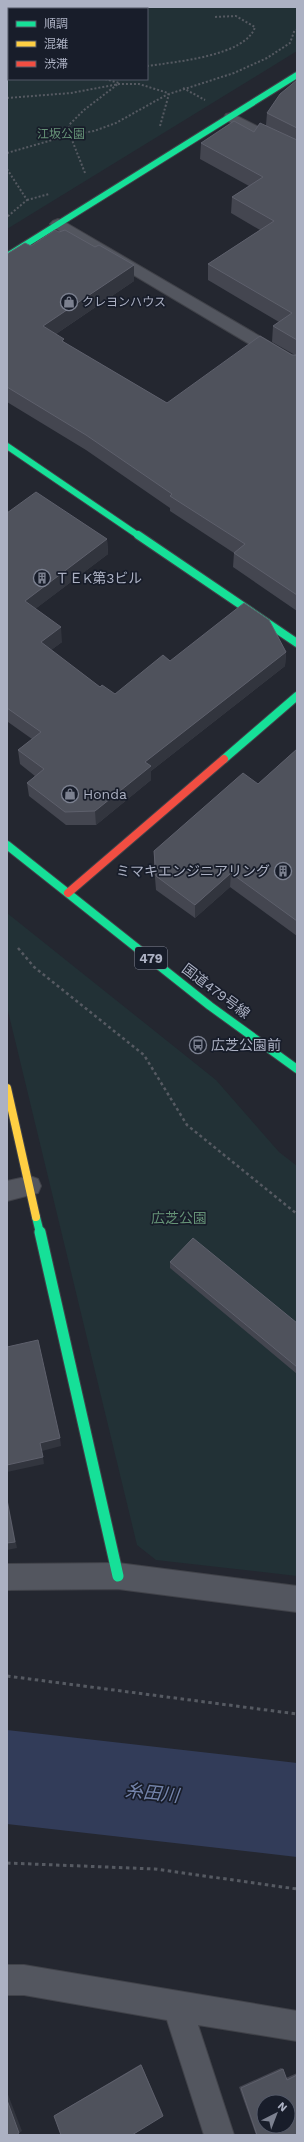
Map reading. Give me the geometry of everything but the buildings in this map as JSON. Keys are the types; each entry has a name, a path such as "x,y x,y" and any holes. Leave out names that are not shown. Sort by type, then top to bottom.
{"main road":[{"path":"7,256 297,75"},
{"path":"7,446 297,643"},
{"path":"68,892 297,696"},
{"name":"国道479号線","path":"7,845 210,1006 297,1069"},
{"path":"7,1088 118,1576"}],"street":[{"path":"231,117 297,152"},
{"path":"58,224 297,365"},
{"path":"7,1191 30,1186"},
{"path":"7,1577 118,1576 297,1599"},
{"path":"7,1980 24,1980 177,2007 297,2026"},
{"path":"177,2007 219,2135"}],"path":[{"path":"148,66 197,58 234,46 251,36 255,27 248,21 237,16 224,15 214,17"},
{"path":"7,153 70,135 94,131 116,123 182,88 234,73 267,58 290,43 295,29"},
{"path":"108,80 119,84"},
{"path":"7,98 71,93 119,84 140,84 169,94"},
{"path":"86,177 70,135 69,125 84,110 119,84"},
{"path":"182,88 210,103"},
{"path":"157,129 161,124 169,94"},
{"path":"7,169 27,200"},
{"path":"7,217 27,200 56,192"},
{"path":"18,948 34,967 144,1055 187,1125 297,1214"},
{"path":"7,1676 297,1714"},
{"path":"7,1863 155,1870 297,1889"}],"green space":[{"name":"江坂公園","path":"7,7 297,7 297,51 7,229"},
{"name":"広芝公園","path":"7,913 216,1080 279,1152 297,1166 297,1576 156,1560 137,1545 7,1007"}],"waterway":[{"name":"糸田川","path":"7,1777 297,1810"}],"traffic: fast":[{"path":"7,256 297,75"},
{"path":"7,446 297,643"},
{"path":"224,759 297,696"},
{"path":"7,845 210,1006 297,1069"},
{"path":"36,1217 118,1576"}],"traffic: slow":[{"path":"7,1088 36,1217"}],"traffic: jam":[{"path":"68,893 224,759"}],"place":[{"name":"クレヨンハウス","path":"69,302"},
{"name":"ＴＥK第3ビル","path":"42,578"},
{"name":"Honda","path":"70,794"},
{"name":"ミマキエンジニアリング","path":"283,871"},
{"name":"広芝公園前","path":"198,1045"}]}
